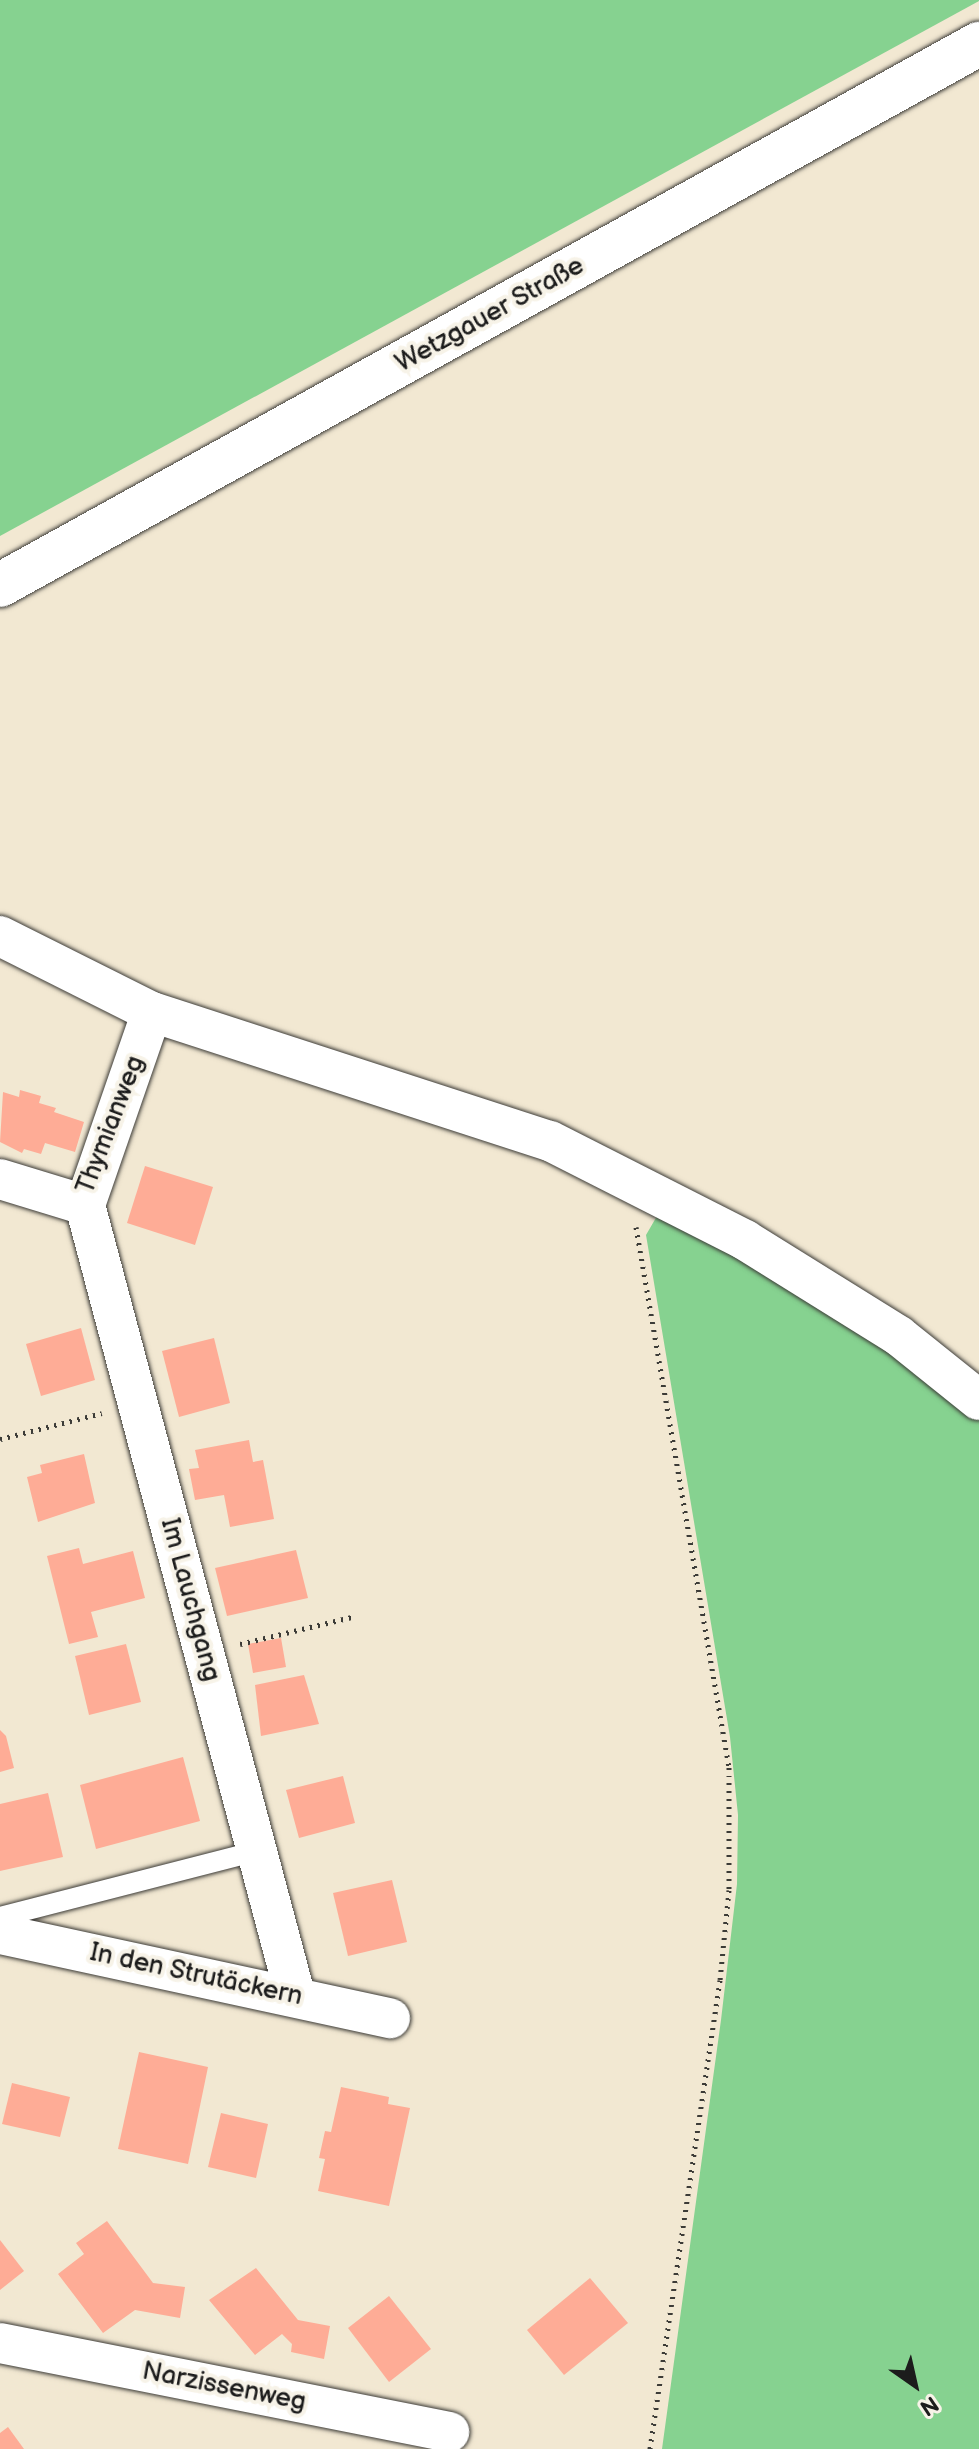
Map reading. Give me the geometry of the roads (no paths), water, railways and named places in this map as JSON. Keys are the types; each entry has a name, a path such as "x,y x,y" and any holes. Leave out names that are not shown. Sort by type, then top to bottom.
{"street":[{"name":"Wetzgauer Straße","path":"0,585 979,44"},
{"path":"0,936 152,1012 550,1141 745,1240 899,1336 979,1400"},
{"name":"Thymianweg","path":"0,1179 85,1205 152,1012"},
{"name":"Im Lauchgang","path":"85,1205 295,1995"},
{"name":"In den Strutäckern","path":"0,1934 295,1995 390,2018"},
{"name":"Narzissenweg","path":"0,2343 449,2432"}],"lane":[{"path":"0,1917 257,1851"}]}
